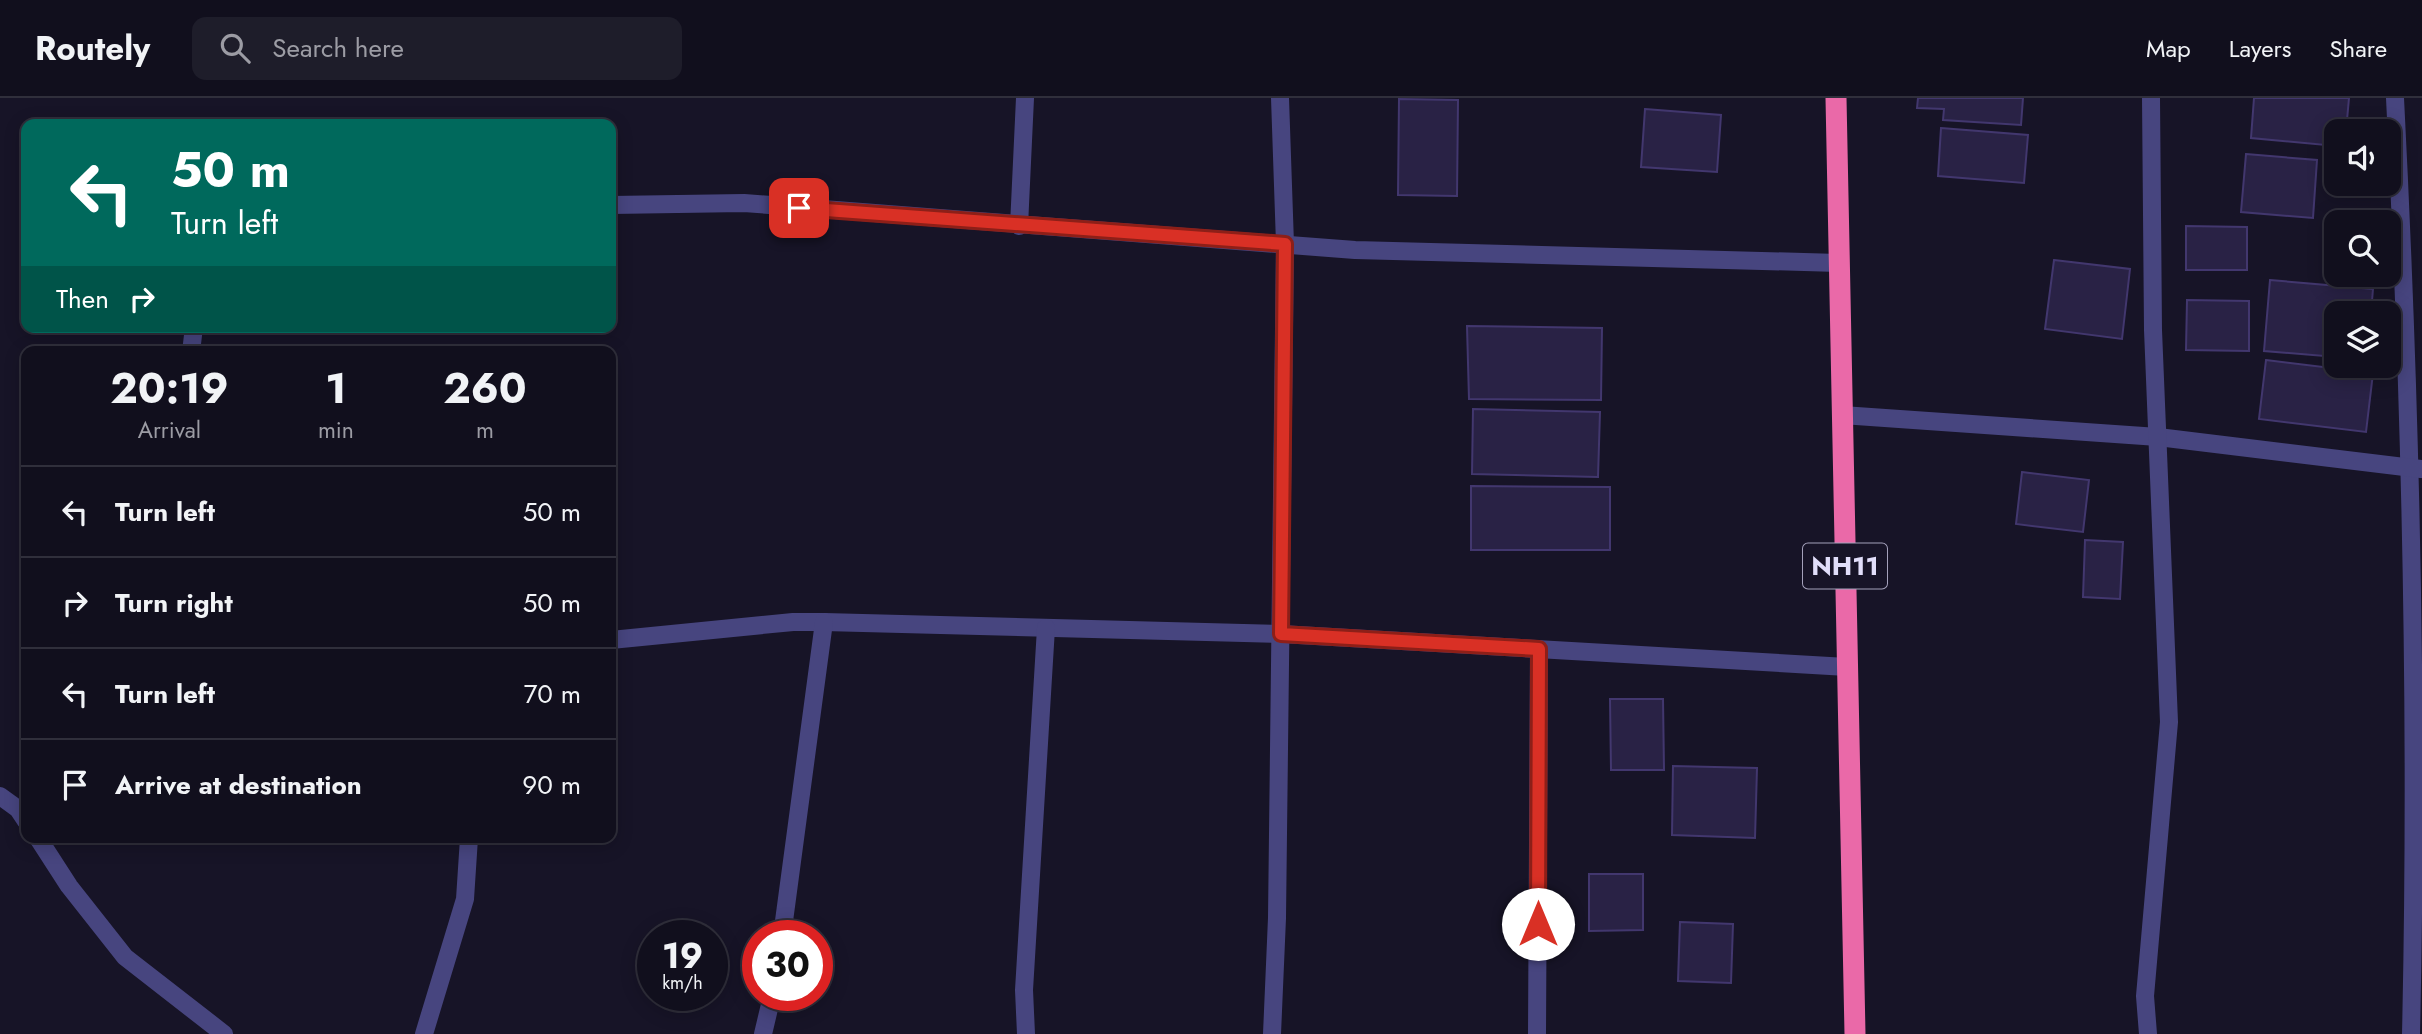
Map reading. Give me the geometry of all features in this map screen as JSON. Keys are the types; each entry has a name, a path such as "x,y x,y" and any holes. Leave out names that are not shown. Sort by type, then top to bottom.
{"highway":[{"name":"NH11","path":"1836,98 1855,1034"}],"street":[{"path":"1019,226 1025,98"},
{"path":"1272,1034 1281,634 1285,244 1280,98"},
{"path":"2148,1034 2145,996 2169,722 2153,330 2151,98"},
{"path":"2395,98 2416,468 2415,859 2410,1034"},
{"path":"616,205 744,204 1355,250 1839,263"},
{"path":"1842,415 2158,438 2416,468"},
{"path":"616,640 793,622 824,622 1281,634 1847,667"},
{"path":"784,920 824,622"},
{"path":"1026,1034 1024,990 1046,628"},
{"path":"1537,1034 1539,649"},
{"path":"0,796 21,814"},
{"path":"41,843 69,886 125,957 224,1034"},
{"path":"424,1034 465,899 469,843"},
{"path":"763,1034 768,1011"}],"building":[{"path":"1918,98 2023,98 2021,125 1943,120 1944,109 1917,108"},
{"path":"2254,98 2349,98 2347,119 2324,119 2324,145 2251,138"},
{"path":"1399,99 1458,100 1457,196 1398,195"},
{"path":"1645,109 1721,115 1717,172 1641,167"},
{"path":"1941,128 2028,135 2024,183 1938,176"},
{"path":"2246,154 2317,160 2313,218 2241,212"},
{"path":"2186,226 2247,227 2247,270 2186,270"},
{"path":"2054,260 2130,269 2122,339 2045,329"},
{"path":"2270,280 2324,285 2324,287 2373,289 2372,301 2324,301 2324,356 2264,351"},
{"path":"2187,300 2249,301 2249,351 2186,350"},
{"path":"1467,326 1602,328 1601,400 1469,399"},
{"path":"2266,360 2324,367 2324,378 2372,378 2366,432 2259,419"},
{"path":"1473,409 1600,412 1598,477 1472,474"},
{"path":"2022,472 2089,480 2083,532 2016,524"},
{"path":"1471,486 1610,487 1610,550 1471,550"},
{"path":"2085,540 2123,542 2120,599 2083,597"},
{"path":"1610,699 1663,699 1664,770 1611,770"},
{"path":"1673,766 1757,768 1755,838 1672,835"},
{"path":"1589,874 1643,874 1643,930 1589,931"},
{"path":"1680,922 1733,924 1731,983 1678,981"}],"route":[{"path":"799,208 1285,244 1281,634 1539,649 1538,924"}]}
